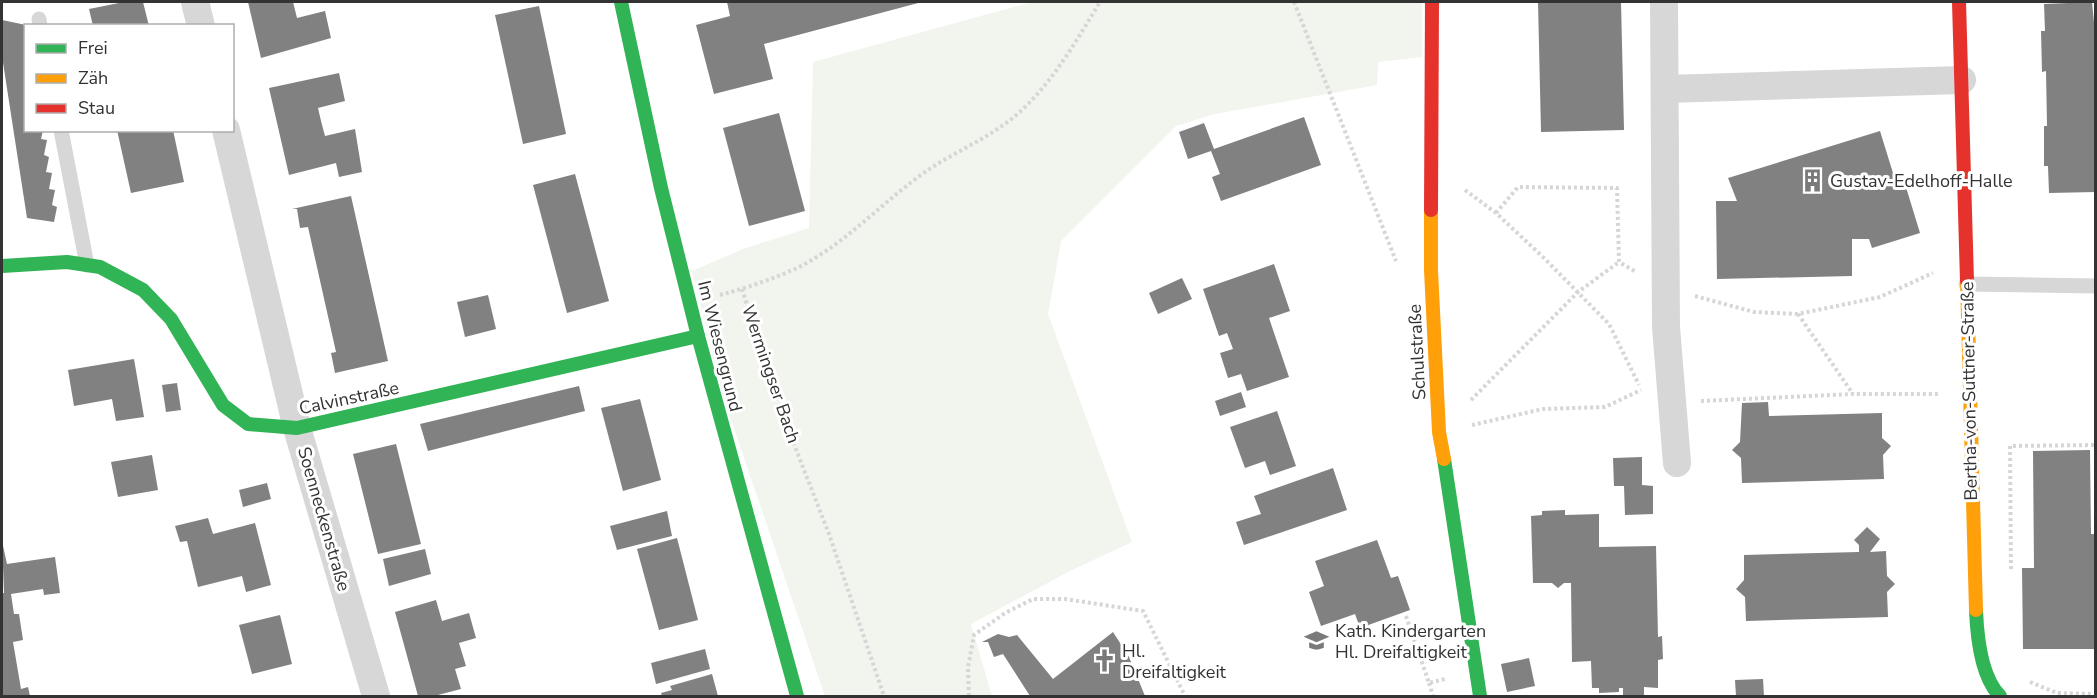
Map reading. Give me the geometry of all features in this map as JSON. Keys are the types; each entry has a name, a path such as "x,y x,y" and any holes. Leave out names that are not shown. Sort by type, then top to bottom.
{"street":[{"path":"195,2 200,24"},
{"name":"Im Wiesengrund","path":"621,2 661,188 698,336 797,696"},
{"name":"Schulstraße","path":"1432,2 1431,270 1439,432 1457,532 1480,696"},
{"path":"1664,2 1665,288 1670,403 1677,463"},
{"name":"Bertha-von-Suttner-Straße","path":"1959,2 1977,628 1991,687 2000,696"},
{"path":"1666,88 1962,80"},
{"name":"Soenneckenstraße","path":"226,132 297,428 376,696"},
{"name":"Calvinstraße","path":"2,266 67,262 100,267 144,290 171,319 223,405 248,424 297,428 698,336"}],"lane":[{"path":"61,132 87,265"},
{"path":"1966,284 2096,286"}],"path":[{"name":"Wermingser Bach","path":"884,696 829,534 781,411 742,289 799,267 848,234 907,184 1007,122 1026,107 1055,75 1100,2"},
{"path":"1294,2 1397,263"},
{"path":"1496,213 1518,187 1617,189 1619,262"},
{"path":"1619,262 1665,288 1754,312 1798,314 1880,297 1930,276 1964,238"},
{"path":"1439,432 1578,292 1619,262"},
{"path":"1798,314 1854,394"},
{"path":"1439,432 1543,410 1605,407 1641,390"},
{"path":"2011,580 2010,446 2096,445"},
{"path":"969,696 968,667 974,635 997,617 1033,599 1054,599 1143,611 1185,696"},
{"path":"1406,616 1433,696"},
{"path":"1429,683 1476,673"},
{"path":"2020,678 2057,693 2096,693"}],"shaded area":[{"path":"1032,2 1422,2 1422,57 1378,62 1377,85 1215,114 1176,126 1061,241 1048,314 1132,542 1070,571 971,624 992,696 825,696 723,396 692,271 743,249 809,228 813,62"}],"building":[{"path":"124,2 143,2 148,24 93,24 89,9"},
{"path":"248,2 293,2 297,18 325,11 331,38 261,58"},
{"path":"727,2 922,2 764,44 773,79 714,94 696,25 730,16"},
{"path":"1538,2 1621,2 1624,130 1541,132"},
{"path":"2092,2 2096,43 2096,192 2049,193 2048,166 2044,166 2044,126 2047,126 2046,71 2042,72 2041,31 2045,31 2044,4"},
{"path":"539,6 566,134 523,144 495,15"},
{"path":"2,20 24,25 24,132 43,132 41,139 47,140 44,155 49,157 46,172 52,173 49,189 55,190 52,205 57,207 54,222 27,218 2,56"},
{"path":"339,73 345,101 318,108 321,121 325,136 355,129 362,172 339,177 336,163 289,175 269,88"},
{"path":"779,113 805,211 749,226 723,128"},
{"path":"1304,117 1321,165 1221,201 1212,177 1220,174 1211,151 1188,159 1179,132 1204,123 1214,149"},
{"path":"1880,131 1897,186 1905,184 1920,233 1872,248 1869,239 1852,239 1852,276 1717,279 1716,201 1737,201 1728,178"},
{"path":"117,132 173,132 184,182 131,193"},
{"path":"575,174 609,301 567,313 533,185"},
{"path":"351,196 388,361 335,373 331,353 336,352 308,227 300,228 297,209 292,209"},
{"path":"1274,264 1290,311 1269,318 1289,377 1247,391 1241,374 1228,378 1220,353 1233,349 1227,333 1219,336 1203,289"},
{"path":"1182,278 1192,299 1158,314 1149,293"},
{"path":"488,295 496,329 465,337 457,302"},
{"path":"134,359 144,417 116,421 112,399 74,406 68,370"},
{"path":"177,383 181,410 166,412 162,385"},
{"path":"579,386 585,411 428,451 420,424"},
{"path":"1241,392 1246,407 1220,416 1215,401"},
{"path":"640,399 661,480 623,491 601,408"},
{"path":"1768,402 1769,416 1882,413 1882,438 1891,446 1883,455 1884,479 1742,483 1741,458 1732,450 1740,442 1742,403"},
{"path":"1277,411 1296,466 1270,475 1265,461 1245,468 1230,427"},
{"path":"396,444 421,544 378,554 353,454"},
{"path":"2090,450 2091,534 2096,534 2096,649 2023,649 2022,568 2034,568 2033,451"},
{"path":"152,455 158,490 118,497 111,462"},
{"path":"1642,457 1642,485 1653,486 1653,514 1625,515 1624,486 1614,486 1613,458"},
{"path":"1333,468 1347,510 1244,545 1236,522 1261,514 1254,496"},
{"path":"267,483 271,499 243,507 239,490"},
{"path":"1565,510 1565,515 1599,514 1599,547 1656,546 1658,637 1662,636 1663,659 1658,660 1658,688 1644,687 1644,696 1623,696 1623,688 1619,688 1619,692 1599,693 1599,688 1592,688 1591,661 1572,662 1571,583 1564,583 1558,588 1552,583 1533,583 1531,516 1542,515 1542,511"},
{"path":"667,511 672,536 617,550 610,526"},
{"path":"208,518 213,534 255,523 271,585 246,592 242,576 198,587 187,541 180,542 175,526"},
{"path":"1867,527 1880,539 1870,552 1886,551 1887,576 1895,584 1887,592 1888,617 1746,621 1745,597 1736,589 1744,580 1744,555 1859,552 1859,545 1854,540"},
{"path":"677,538 698,620 659,630 637,549"},
{"path":"1377,540 1391,578 1398,576 1410,610 1360,628 1355,614 1321,626 1309,592 1324,586 1315,561"},
{"path":"2,541 7,564 55,557 60,593 44,595 43,589 11,594 14,614 19,614 23,640 13,642 21,689 28,687 30,696 2,696 2,593 4,593"},
{"path":"425,549 431,574 389,586 383,559"},
{"path":"436,600 442,621 469,613 476,638 459,643 466,666 455,669 461,689 434,696 418,696 395,612"},
{"path":"280,615 292,664 252,674 239,625"},
{"name":"Hl. Dreifaltigkeit","path":"1113,632 1129,657 1145,696 1030,696 1003,654 994,657 988,642 982,642 998,634 1009,637 1017,635 1053,679"},
{"path":"705,649 710,669 656,684 651,663"},
{"path":"1529,658 1535,686 1507,692 1501,664"},
{"path":"712,674 718,696 662,696 661,693 672,690 670,686"},
{"path":"1763,679 1764,696 1736,696 1735,680"}],"traffic: fast":[{"path":"621,2 661,188 698,336 797,696"},
{"path":"2,266 67,262 100,267 143,290 171,319 223,405 248,424 297,428 698,336"},
{"path":"1444,459 1480,696"},
{"path":"1976,610 1984,667 1988,678 2000,696"}],"traffic: slow":[{"path":"1431,210 1431,270 1439,432 1444,459"},
{"path":"1967,281 1976,610"}],"traffic: jam":[{"path":"1431,210 1432,2"},
{"path":"1959,2 1967,281"}],"place":[{"name":"Gustav-Edelhoff-Halle","path":"1812,181"},
{"name":"Kath. Kindergarten Hl. Dreifaltigkeit","path":"1317,641"},
{"name":"Hl. Dreifaltigkeit","path":"1104,661"}]}
